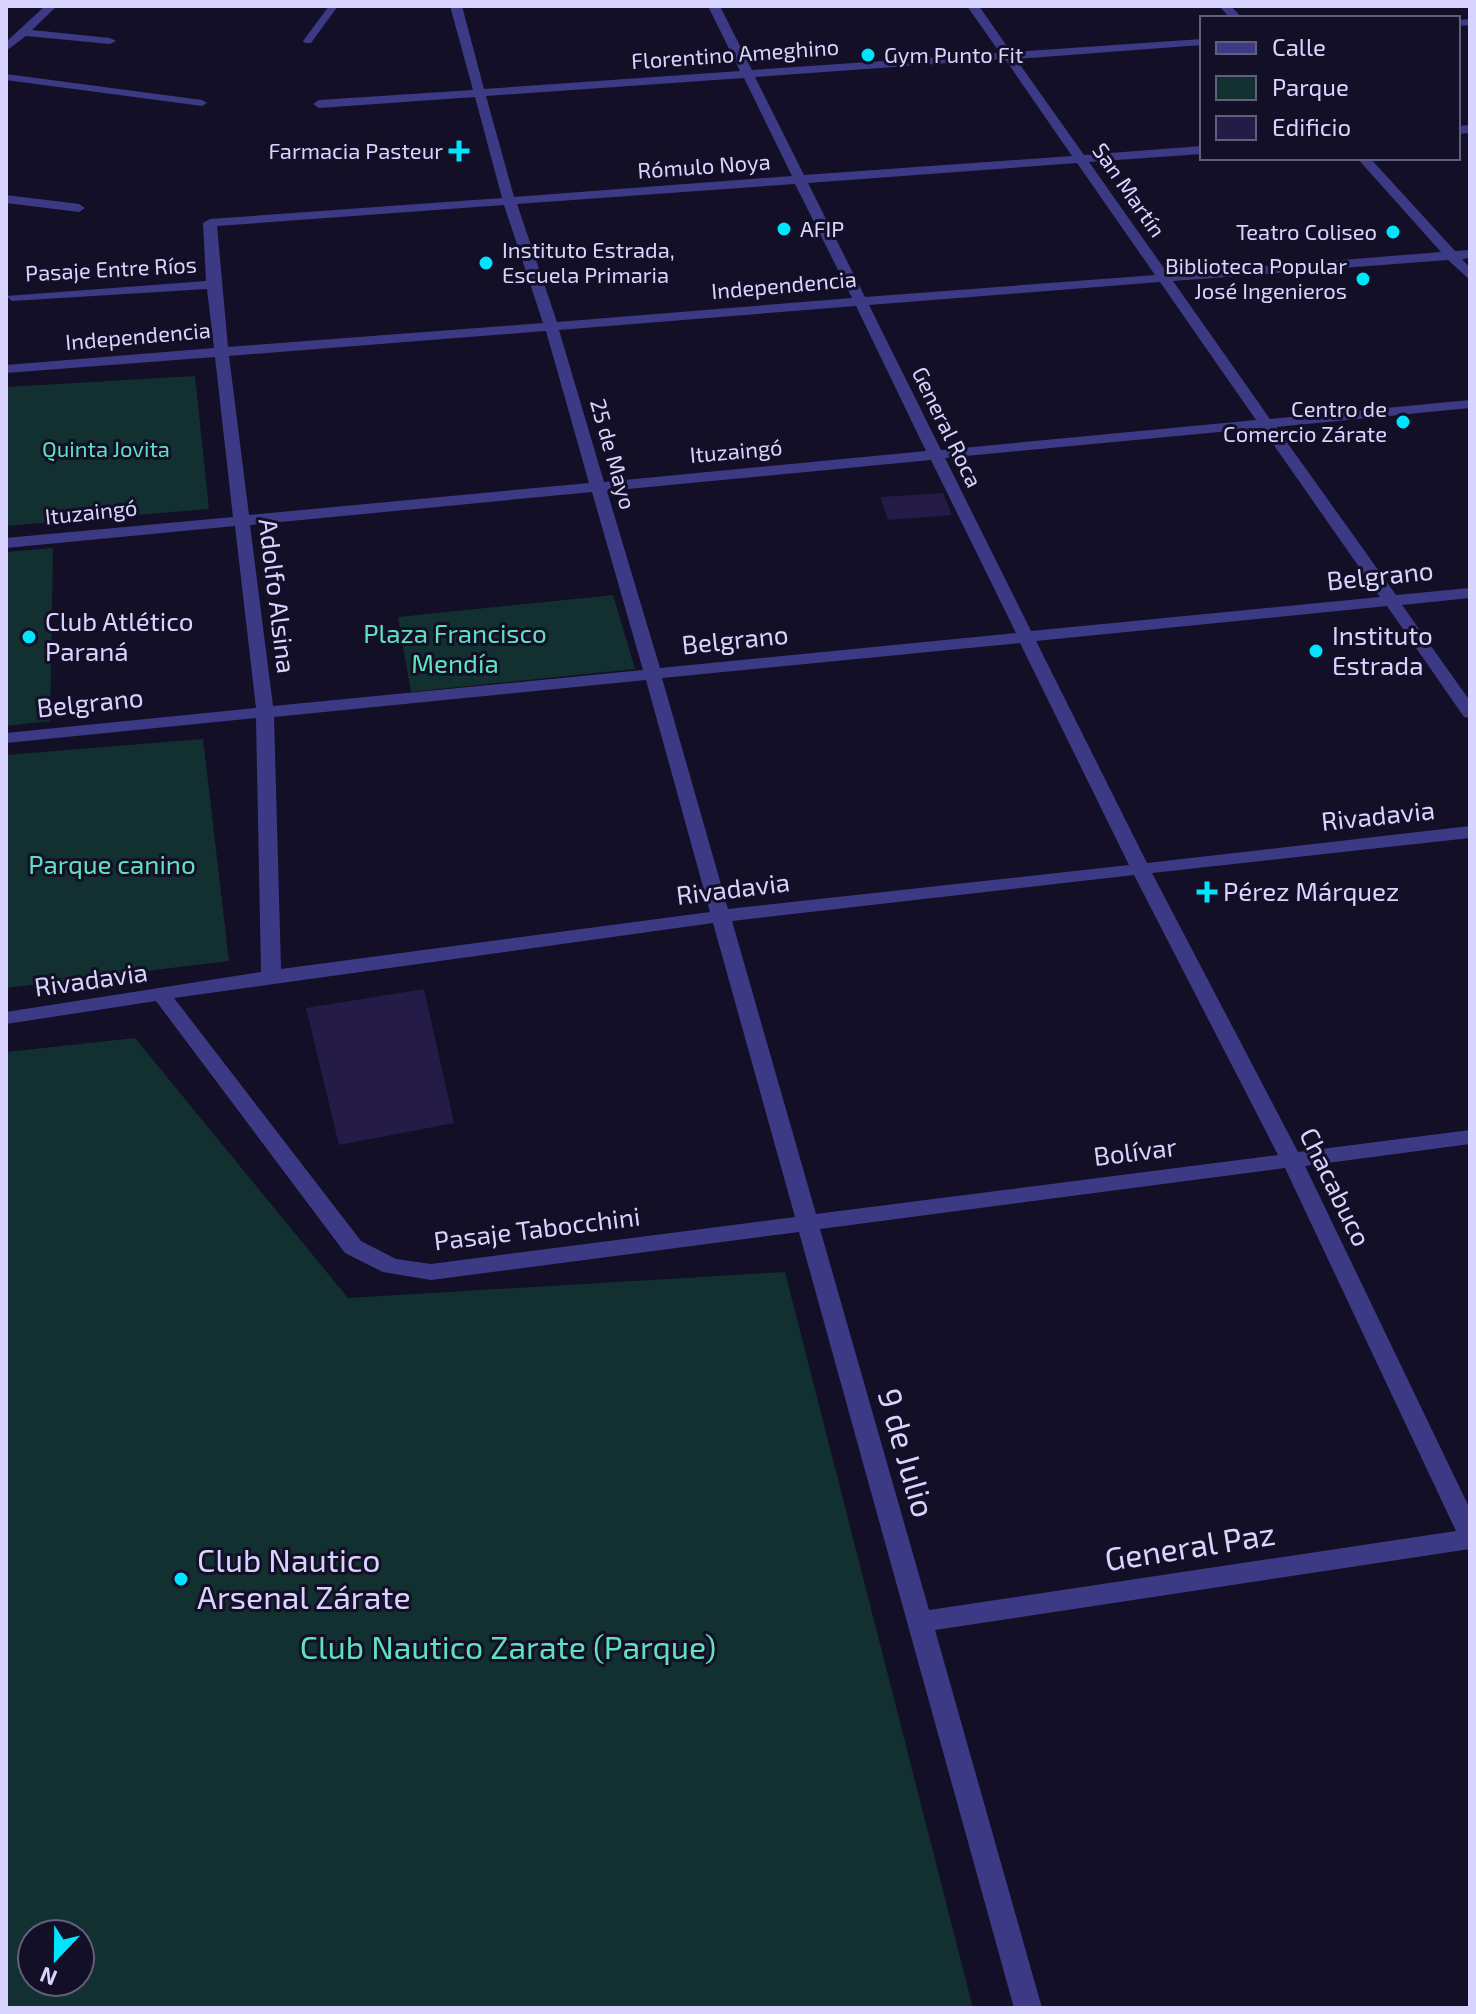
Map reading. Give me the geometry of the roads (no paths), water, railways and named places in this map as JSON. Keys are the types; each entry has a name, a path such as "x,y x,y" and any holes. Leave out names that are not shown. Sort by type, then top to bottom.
{"street":[{"path":"6,48 51,6"},
{"name":"25 de Mayo","path":"456,6 482,92 509,201 552,328 721,916"},
{"name":"General Roca","path":"714,6 1140,868"},
{"name":"San Martín","path":"973,6 1470,713"},
{"path":"23,32 110,41"},
{"name":"Florentino Ameghino","path":"319,104 1200,42"},
{"name":"Rómulo Noya","path":"210,223 1200,150"},
{"path":"1365,160 1470,276"},
{"path":"6,199 79,208"},
{"name":"Adolfo Alsina","path":"210,223 220,351 265,711 271,977"},
{"name":"Independencia","path":"6,369 1470,254"},
{"name":"Pasaje Entre Ríos","path":"12,297 213,285"},
{"name":"Ituzaingó","path":"6,543 1470,404"},
{"name":"Belgrano","path":"6,738 1470,593"},
{"name":"Rivadavia","path":"6,1018 271,977 721,916 1470,832"},
{"name":"Chacabuco","path":"1140,868 1292,1160 1470,1537"},
{"name":"9 de Julio","path":"721,916 1028,2008"},
{"name":"Pasaje Tabocchini","path":"162,996 353,1247 391,1266 431,1272 485,1267 807,1222"},
{"name":"Bolívar","path":"807,1222 1470,1137"},
{"name":"General Paz","path":"920,1622 1470,1537"}],"lane":[{"path":"308,41 334,6"},
{"path":"6,77 202,103"}],"place":[{"name":"Gym Punto Fit","path":"868,55"},
{"name":"Farmacia Pasteur","path":"459,151"},
{"name":"AFIP","path":"784,229"},
{"name":"Teatro Coliseo","path":"1393,232"},
{"name":"Instituto Estrada, Escuela Primaria","path":"486,263"},
{"name":"Biblioteca Popular José Ingenieros","path":"1363,279"},
{"name":"Centro de Comercio Zárate","path":"1403,422"},
{"name":"Club Atlético Paraná","path":"29,637"},
{"name":"Instituto Estrada","path":"1316,651"},
{"name":"Pérez Márquez","path":"1207,892"},
{"name":"Club Nautico Arsenal Zárate","path":"181,1579"}],"park label":[{"name":"Quinta Jovita","path":"106,449"},
{"name":"Plaza Francisco Mendía","path":"455,649"},
{"name":"Parque canino","path":"112,865"},
{"name":"Club Nautico Zarate (Parque)","path":"508,1648"}]}
